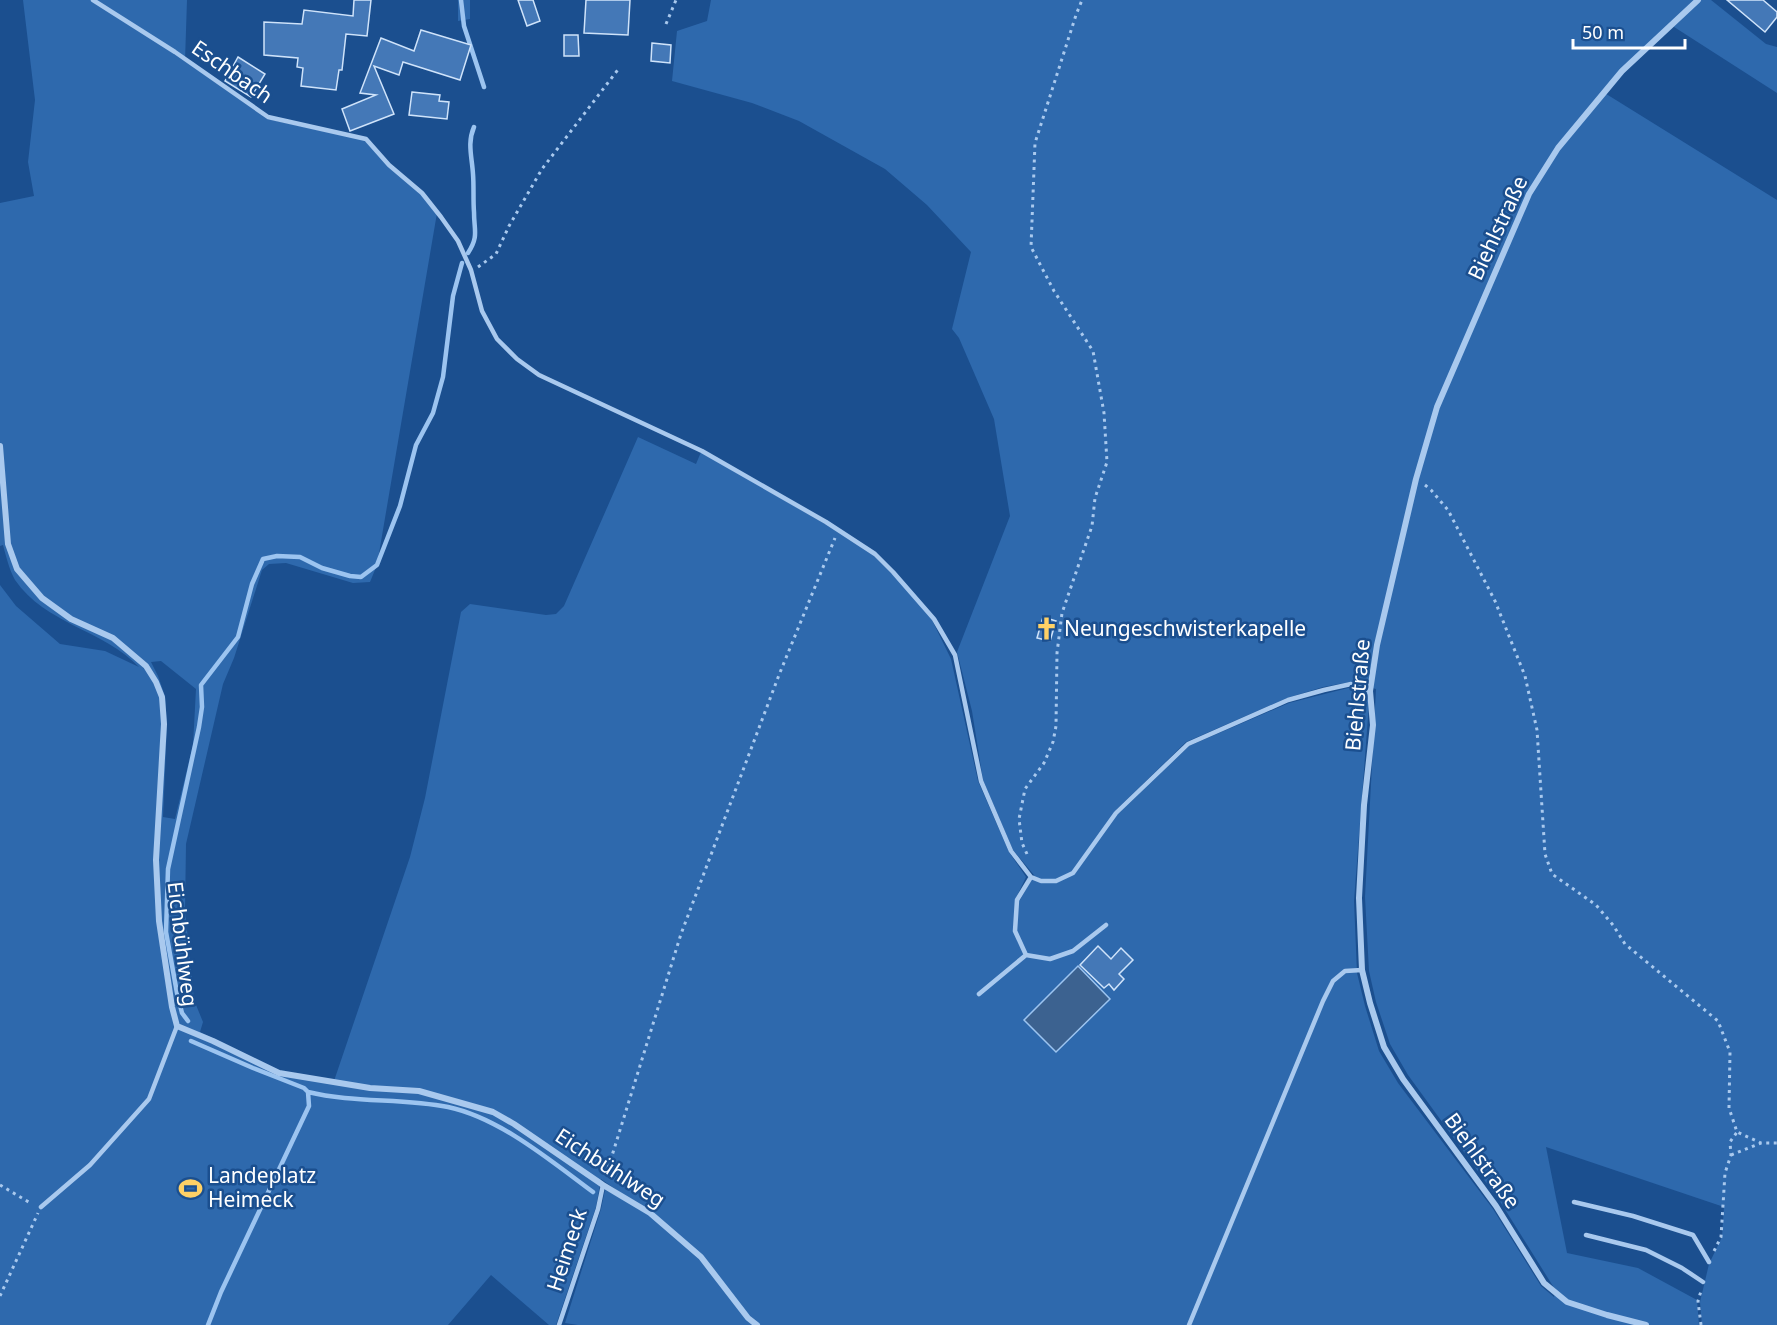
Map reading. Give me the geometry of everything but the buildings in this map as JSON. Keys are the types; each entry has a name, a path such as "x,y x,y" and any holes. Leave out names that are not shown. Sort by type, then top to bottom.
{"street":[{"name":"Biehlstraße","path":"1646,1325 1607,1316 1567,1302 1544,1283 1496,1206 1403,1079 1384,1047 1370,1003 1362,970 1359,898 1364,805 1372,725 1371,691 1377,645 1416,479 1437,407 1529,194 1558,148 1622,71 1698,0"},
{"name":"Eichbühlweg","path":"0,446 8,544 17,569 42,598 71,619 113,638 147,666 162,697 164,724 156,860 159,921 177,1026 279,1072 370,1088 419,1091 493,1112 603,1185 650,1213 701,1257 748,1318 757,1325"}],"lane":[{"name":"Eschbach","path":"93,0 175,52 268,117 366,139 389,165 422,193 458,241 471,270"},
{"path":"471,270 483,311 497,339 517,359 538,375 702,451 826,522 838,532 875,554 910,589 934,619 955,655 981,781 1011,851 1031,877 1041,881 1056,881 1073,873 1116,813 1188,744 1288,700 1351,684 1371,691"},
{"path":"1026,955 1016,932 1017,900 1031,877"},
{"path":"979,994 1026,955 1050,959 1073,951 1106,925"},
{"path":"1189,1325 1323,1000 1333,981 1345,971 1362,970"},
{"path":"41,1207 90,1165 148,1099 177,1026"},
{"name":"Heimeck","path":"559,1325 598,1209 603,1185"},
{"path":"1574,1202 1633,1216 1693,1235 1709,1262"},
{"path":"1586,1235 1646,1250 1682,1268 1703,1282"}],"path":[{"path":"666,24 676,0"},
{"path":"1032,862 1022,843 1019,819 1025,789 1044,763 1053,742 1056,726 1057,653 1062,613 1092,526 1095,498 1107,462 1104,413 1093,351 1054,291 1031,247 1035,143 1082,0"},
{"path":"471,270 496,254 509,226 543,170 620,67"},
{"path":"1416,479 1431,490 1448,510 1495,601 1525,676 1537,730 1545,854 1552,874 1596,905 1625,944 1718,1021 1730,1052 1729,1108 1737,1132 1761,1143"},
{"path":"603,1185 681,934 779,675 838,532"},
{"path":"1709,1262 1721,1237 1725,1173 1731,1155 1730,1142 1737,1132"},
{"path":"1731,1155 1761,1143 1777,1143"},
{"path":"0,1185 26,1202 41,1207 0,1296"},
{"path":"1701,1325 1698,1301 1703,1282"}],"shaded area":[{"path":"23,0 187,0 185,61 267,119 364,140 421,194 437,213 377,565 370,582 353,583 286,563 269,564 262,570 234,658 223,684 186,844 185,910 194,1000 203,1022 200,1032 279,1071 334,1081 410,857 425,798 461,612 470,604 546,615 556,614 564,606 638,437 696,464 701,452 825,524 874,556 909,591 932,620 951,659 978,781 1009,852 1026,877 1016,898 1020,900 1034,875 1013,850 983,780 972,711 957,652 1010,516 994,419 959,338 952,329 971,252 927,205 885,169 799,121 752,103 672,81 677,31 707,21 711,0 1711,0 1766,44 1777,47 1777,93 1671,25 1603,92 1777,200 1777,1325 1702,1325 1700,1302 1709,1264 1722,1237 1724,1207 1546,1147 1567,1253 1638,1268 1697,1300 1699,1325 578,1325 565,1323 605,1190 644,1209 601,1179 596,1207 556,1325 549,1325 491,1275 448,1325 0,1325 0,585 16,606 60,644 105,651 139,667 125,654 58,617 28,595 15,580 3,545 0,546 0,203 34,196 28,162 35,100","holes":["161,661 196,689 193,745 175,819 163,817 167,724 165,696 151,662","1350,682 1376,689 1365,897 1369,971 1376,1002 1390,1044 1408,1075 1501,1203 1556,1291 1554,1297 1541,1286 1493,1209 1398,1083 1379,1051 1365,1006 1357,973 1354,901 1370,691 1352,687 1289,703 1189,746 1117,815 1114,812 1186,742 1287,698 1323,687"]},
{"path":"458,0 470,0 470,19 458,21"},
{"path":"1078,966 1110,999 1056,1052 1024,1020"}],"waterway":[{"path":"461,0 464,26 484,87"},
{"path":"468,253 474,242 475,233 470,144 474,127"},
{"path":"188,1021 182,1013 177,993 166,932 168,869 199,727 202,707 201,685 238,637 252,584 263,559 277,556 300,557 322,568 361,577 377,565 400,506 416,445 433,413 443,377 453,296 462,263"},
{"path":"191,1041 304,1088 308,1092 309,1106 221,1292 208,1325"},
{"path":"308,1092 342,1098 431,1104 467,1113 487,1121 524,1142 593,1192"}],"place":[{"name":"Neungeschwisterkapelle","path":"1046,629"},
{"name":"Landeplatz Heimeck","path":"190,1188"}]}
